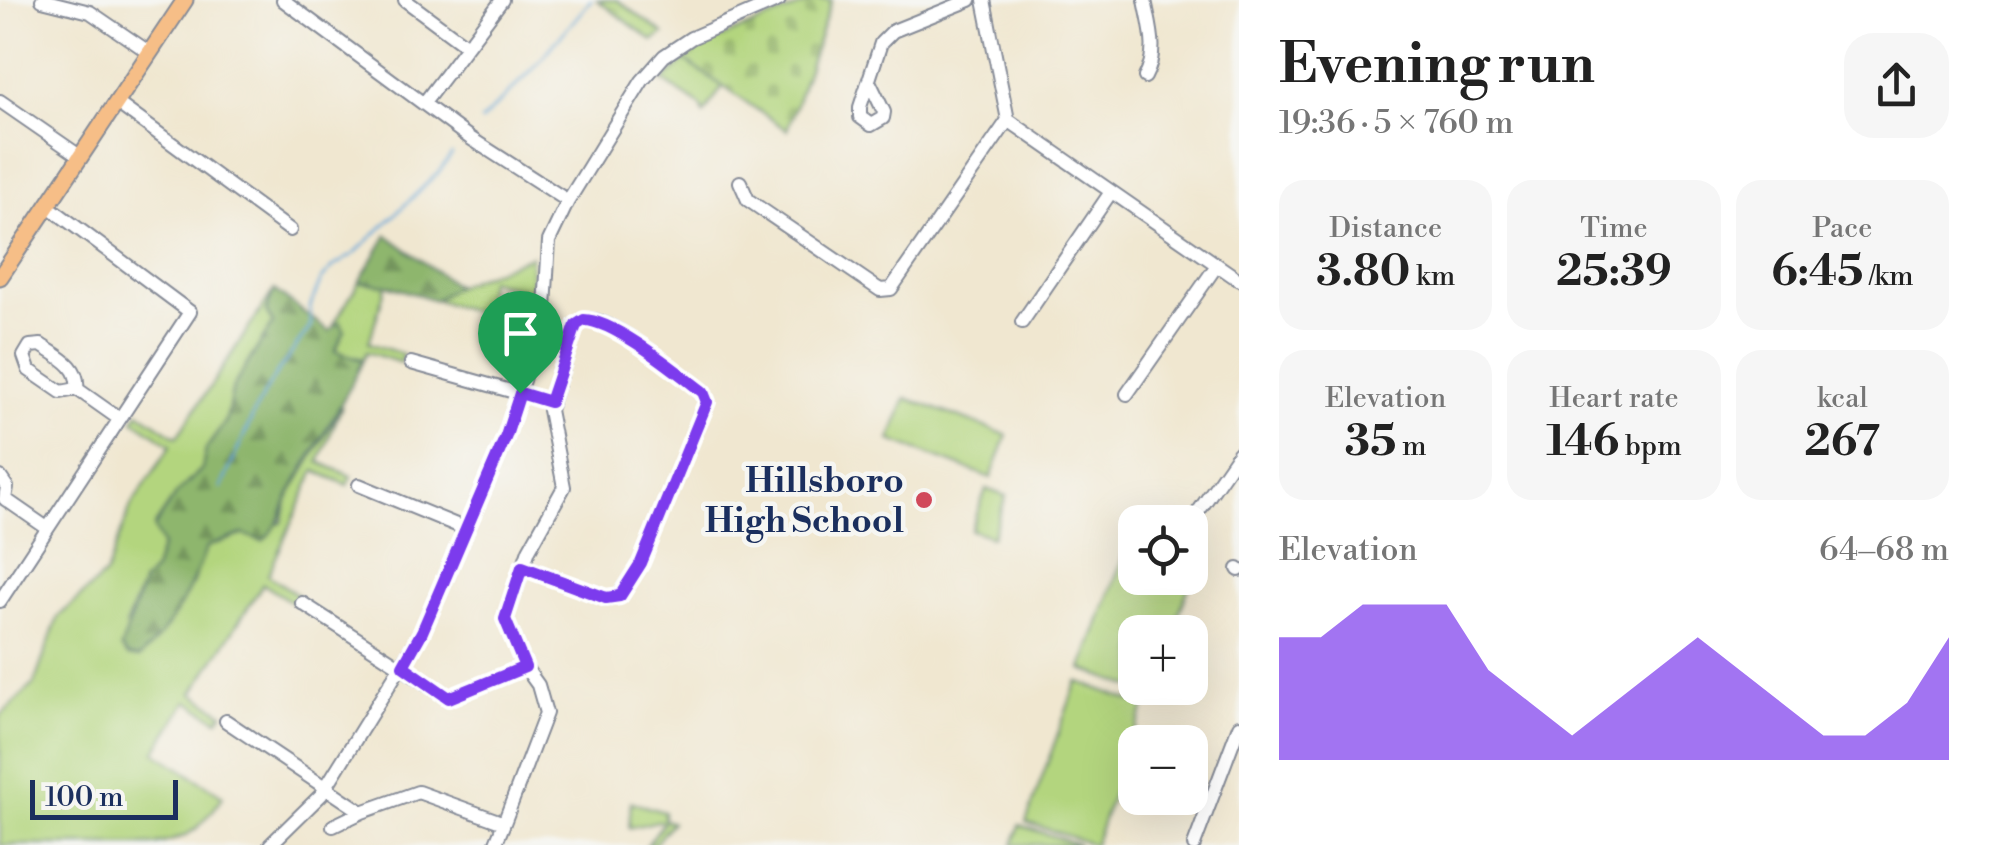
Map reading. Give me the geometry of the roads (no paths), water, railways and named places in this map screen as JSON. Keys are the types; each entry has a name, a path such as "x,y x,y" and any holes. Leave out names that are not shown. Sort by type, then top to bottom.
{"main road":[{"path":"0,276 185,0"}],"street":[{"path":"42,0 90,12 150,53"},
{"path":"283,0 424,104 568,201"},
{"path":"406,0 467,46"},
{"path":"424,104 502,0"},
{"path":"270,845 326,786 422,632 506,436 545,308 549,241 568,201 642,81 664,56 713,28 779,0"},
{"path":"869,81 881,43 894,30 970,0"},
{"path":"984,0 1008,120 1238,276"},
{"path":"1145,0 1154,48 1153,63 1146,76"},
{"path":"0,101 81,157"},
{"path":"117,103 290,230"},
{"path":"740,182 748,200 880,290 892,289 1008,120"},
{"path":"1022,322 1111,192"},
{"path":"0,600 190,312 48,206"},
{"path":"1127,394 1217,265"},
{"path":"496,845 546,713 538,685 525,667 505,619 522,567 564,487 550,402 576,325 596,320 647,350 703,392 707,402 641,563 620,596 606,598 522,567"},
{"path":"411,363 550,402"},
{"path":"77,388 118,418"},
{"path":"1203,505 1239,453"},
{"path":"0,477 7,487 3,501 47,528"},
{"path":"358,486 466,529"},
{"path":"302,603 449,698 525,667"},
{"path":"226,721 362,812"},
{"path":"1194,845 1239,726"},
{"path":"333,826 418,792 504,824"}],"waterway":[{"path":"481,121 533,69 591,0"},
{"path":"221,488 255,411 311,326 310,307 321,280 354,254 438,173 452,154"}],"place":[{"name":"Hillsboro High School","path":"924,500"}]}
